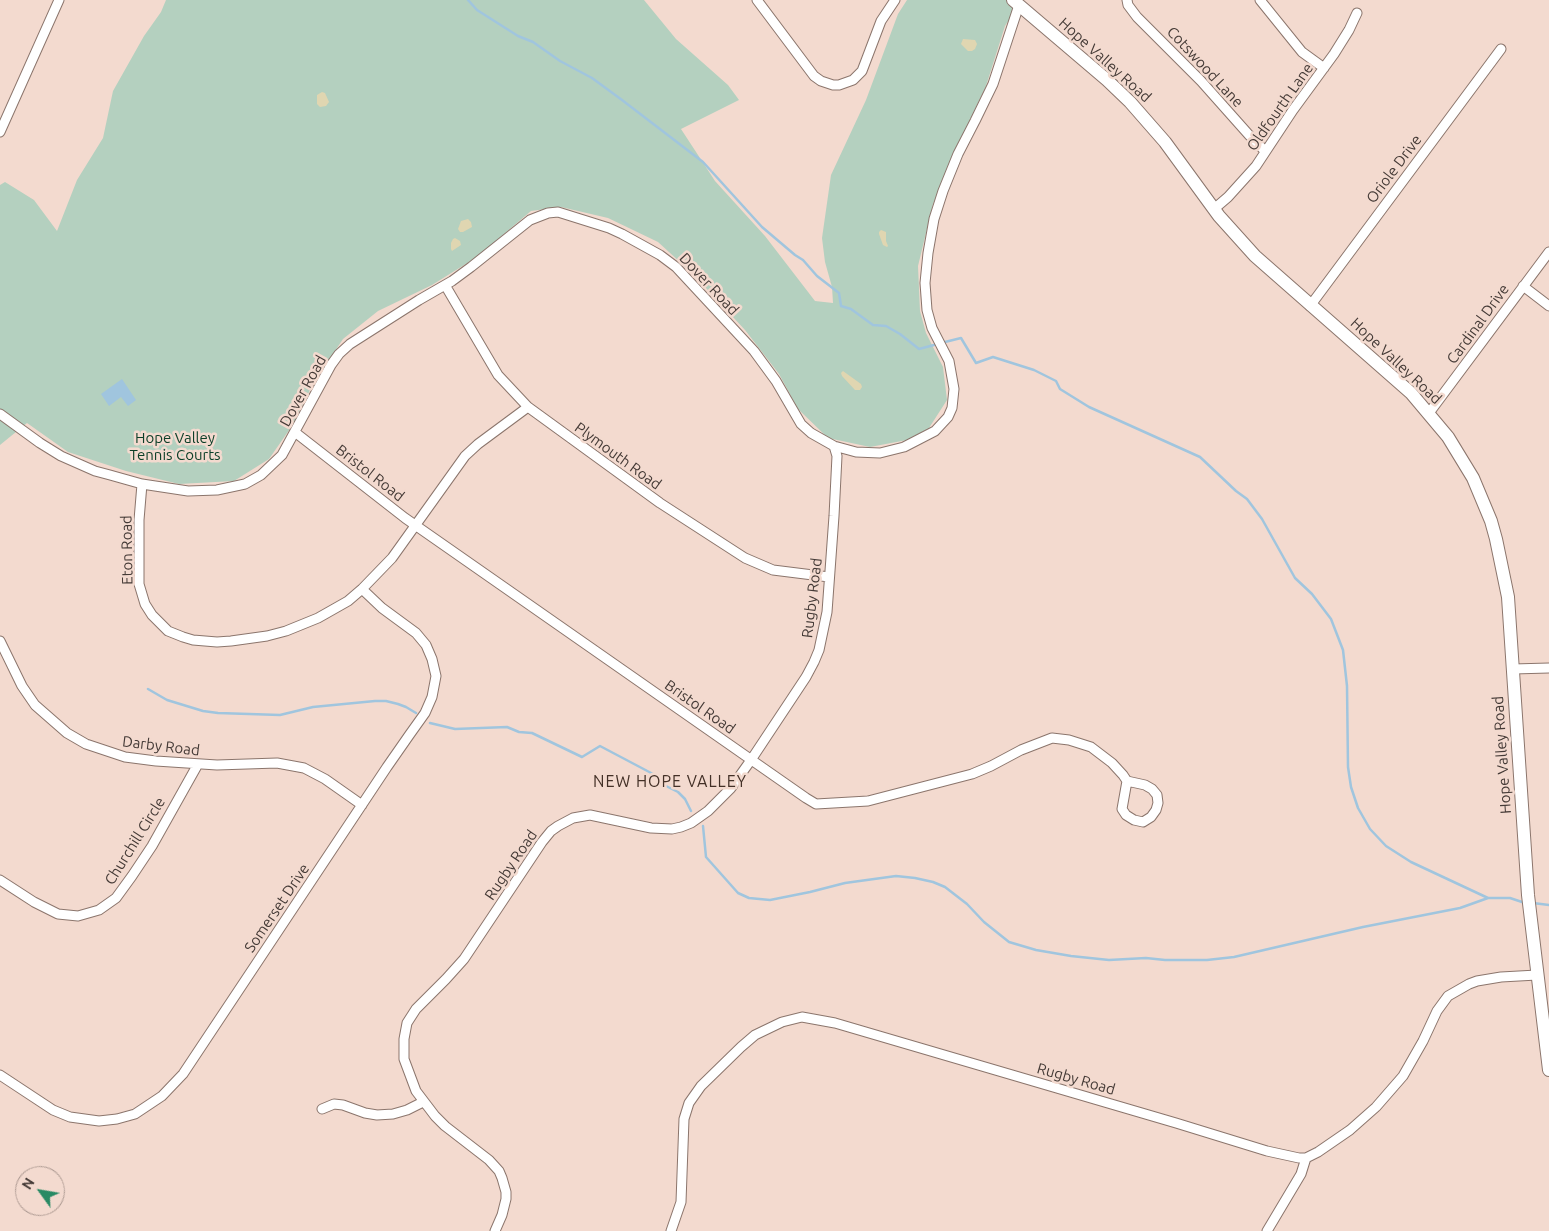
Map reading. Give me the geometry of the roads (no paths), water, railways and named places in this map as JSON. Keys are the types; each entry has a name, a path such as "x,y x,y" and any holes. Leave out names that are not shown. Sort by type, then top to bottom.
{"main road":[{"name":"Hope Valley Road","path":"1016,3 1107,80 1130,102 1165,142 1214,209 1255,256 1400,383 1429,413 1448,437 1470,471 1491,520 1508,597 1528,894 1549,1070"}],"street":[{"path":"0,132 59,0"},
{"path":"757,0 814,76 821,81 833,85 853,80 862,71 881,21 895,0"},
{"name":"Cotswood Lane","path":"1127,0 1128,5 1137,17 1201,81 1248,135 1266,151"},
{"path":"1260,0 1302,52 1324,68"},
{"name":"Dover Road","path":"0,414 40,443 72,461 102,473 142,484 188,491 217,490 245,484 261,475 276,462 288,447 339,354 359,337 471,268 523,226 548,212 558,212 609,228 660,255 676,267 754,351 776,381 801,424 812,433 834,446 868,453 892,451 904,447 935,431 948,417 952,408 954,389 949,361 932,328 927,310 928,253 934,219 943,191 958,154 992,84 1016,3"},
{"name":"Oldfourth Lane","path":"1214,209 1244,180 1266,151 1324,68 1349,30 1357,13"},
{"name":"Oriole Drive","path":"1310,306 1500,49"},
{"name":"Cardinal Drive","path":"1429,413 1549,252"},
{"name":"Plymouth Road","path":"444,285 498,375 528,407 660,503 750,560 773,570 829,577"},
{"path":"1522,286 1549,306"},
{"name":"Eton Road","path":"142,484 139,520 139,584 148,610 162,626 175,634 192,640 217,642 267,636 286,631 318,618 348,601 362,589 392,558 465,456 528,407"},
{"name":"Bristol Road","path":"296,432 415,526 816,804 868,801 972,774 1021,750 1052,738 1069,740 1091,747 1112,763 1127,781"},
{"name":"Rugby Road","path":"496,1231 506,1199 499,1172 489,1160 445,1126 423,1102 416,1091 404,1059 404,1039 407,1023 416,1009 464,959 551,831 573,818 590,815 651,828 672,829 681,827 696,820 708,811 730,788 751,760 806,677 819,650 827,612 837,456 834,446"},
{"name":"Somerset Drive","path":"0,1075 53,1110 81,1120 99,1121 135,1114 153,1103 176,1083 425,713 434,691 436,676 430,652 422,639 382,608 362,589"},
{"name":"Darby Road","path":"0,641 10,663 32,700 75,739 98,749 125,757 198,764 238,765 276,763 304,768 325,779 362,805"},
{"path":"1513,669 1549,668"},
{"name":"Churchill Circle","path":"0,880 34,902 58,914 78,916 99,910 116,898 132,876 152,846 198,764"},
{"path":"1127,781 1145,785 1157,795 1158,803 1156,810 1143,822 1134,820 1126,815 1122,809 1127,781"},
{"path":"1267,1231 1301,1174 1306,1158 1350,1130 1376,1107 1403,1076 1437,1011 1448,996 1477,981 1537,974"},
{"name":"Rugby Road","path":"671,1231 682,1197 684,1119 694,1096 708,1078 756,1035 774,1025 796,1017 817,1019 843,1026 1291,1158 1306,1158"},
{"path":"322,1108 334,1104 343,1105 377,1115 393,1114 423,1102"}],"water":[{"path":"122,379 136,400 128,406 121,397 109,406 101,394"}],"waterway":[{"path":"468,0 477,10 518,36 533,42 560,61 592,78 703,162 762,227 803,260 817,276 839,293 841,306 851,309 873,325 886,326 919,349 934,345"},
{"path":"945,342 961,338 976,363 993,357 1034,370 1056,381 1060,389 1089,407 1200,457 1247,499 1262,519 1295,578 1312,594 1331,619 1343,650 1347,686 1348,767 1351,787 1358,808 1370,829 1386,846 1411,862 1488,898"},
{"path":"148,689 167,700 203,711 218,713 280,715 313,707 375,701 398,704 416,713"},
{"path":"430,723 455,729 507,727 519,732 532,733 582,757 600,746 653,774 666,786 678,792 685,799 691,811"},
{"path":"703,826 706,857 738,893 749,898 770,900 845,883 896,876 915,878 945,887 1009,942 1036,950 1109,960 1146,958 1207,960 1234,957 1363,927 1460,908 1488,898 1510,898 1525,903"},
{"path":"1533,903 1549,905"}],"district":[{"name":"NEW HOPE VALLEY","path":"670,782"}],"park label":[{"name":"Hope Valley Tennis Courts","path":"175,446"}]}
